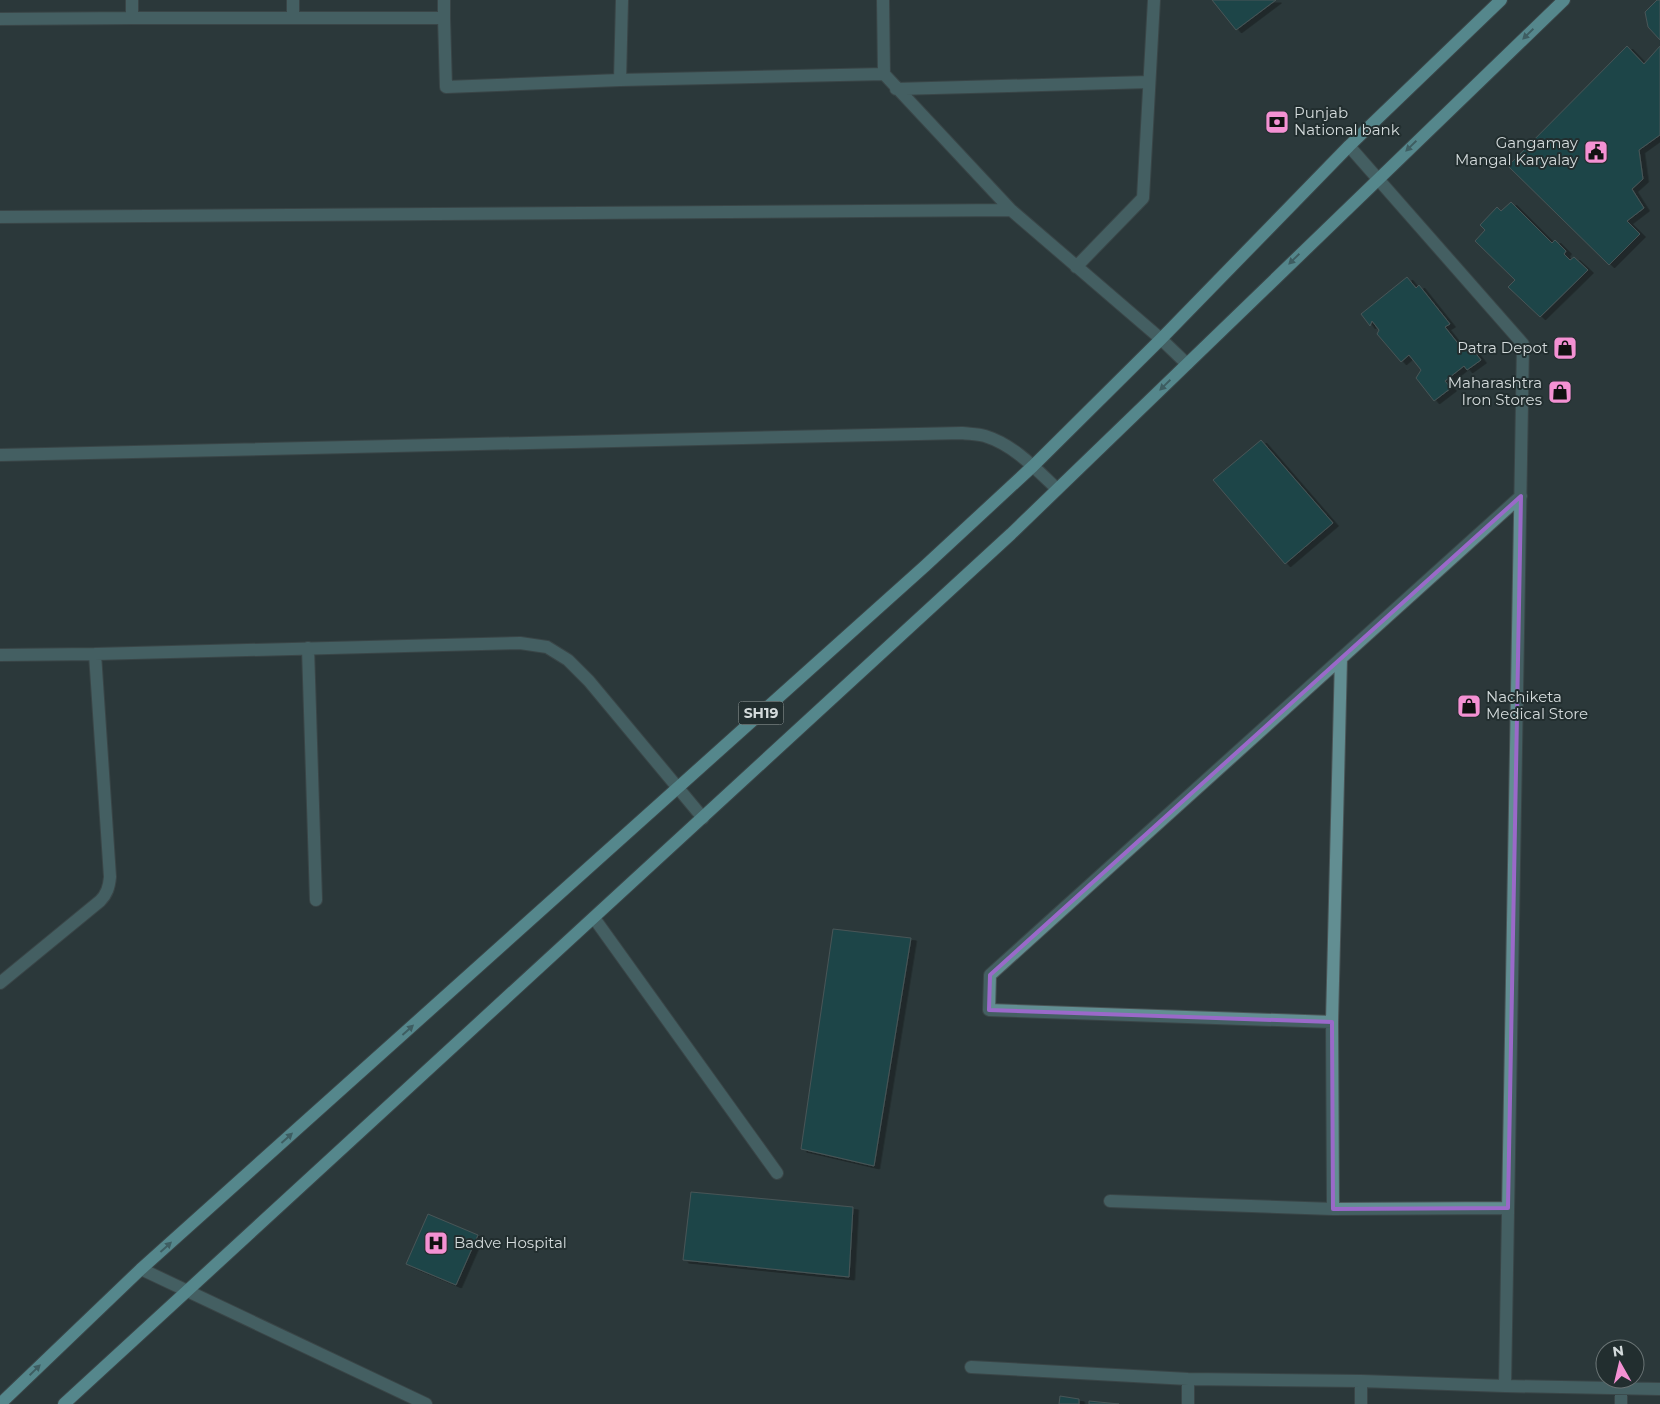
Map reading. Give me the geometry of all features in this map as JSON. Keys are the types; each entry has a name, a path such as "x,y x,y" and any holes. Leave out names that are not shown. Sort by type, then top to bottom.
{"main road":[{"name":"SH19","path":"0,1404 141,1270 925,566 1033,466 1161,339 1349,146 1501,0"},
{"name":"SH19","path":"64,1404 1005,540 1564,0"}],"street":[{"path":"132,0 132,18"},
{"path":"293,0 293,18"},
{"path":"444,0 446,87 620,80 884,74"},
{"path":"620,80 622,0"},
{"path":"882,0 884,74 1012,210 1161,339 1187,364"},
{"path":"1076,267 1143,198 1154,0"},
{"path":"0,19 444,18"},
{"path":"896,88 1149,82"},
{"path":"1349,146 1524,344 1504,1386"},
{"path":"0,217 1012,210"},
{"path":"0,455 962,433 985,436 1009,447 1033,466 1057,489"},
{"path":"1332,1022 989,1010 990,975 1521,496"},
{"path":"0,655 520,643 547,647 568,660 589,681 703,818"},
{"path":"308,648 316,900"},
{"path":"0,983 100,901 109,886 110,877 95,654"},
{"path":"1333,1209 1332,1022 1341,658"},
{"path":"594,918 777,1173"},
{"path":"1110,1201 1333,1209 1508,1208"},
{"path":"141,1270 426,1404"},
{"path":"971,1367 1188,1379 1595,1387"},
{"path":"1188,1379 1188,1404"},
{"path":"1361,1404 1362,1381"},
{"path":"1645,1388 1660,1389"},
{"path":"1621,1389 1621,1404"}],"highlighted area":[{"path":"1521,496 1508,1208 1333,1209 1332,1022 989,1010 990,975"}],"building":[{"path":"1212,0 1276,0 1236,30"},
{"path":"1657,0 1660,0 1660,40 1648,27 1645,12"},
{"path":"1627,46 1644,64 1660,46 1660,135 1639,150 1643,179 1632,189 1644,208 1627,221 1640,234 1609,265 1508,166"},
{"path":"1511,202 1552,243 1555,240 1566,251 1564,254 1570,260 1574,257 1588,270 1540,317 1508,287 1515,280 1475,241 1485,230 1480,225 1497,207 1501,211"},
{"path":"1407,277 1416,288 1419,285 1450,324 1445,327 1464,351 1470,346 1481,360 1467,370 1464,366 1445,381 1451,388 1434,401 1416,378 1421,370 1409,355 1401,362 1377,334 1379,330 1372,321 1370,326 1361,314"},
{"path":"1261,440 1333,523 1285,564 1213,480"},
{"path":"833,929 911,938 874,1166 801,1149"},
{"path":"691,1192 853,1207 849,1277 683,1260"},
{"path":"428,1214 478,1235 456,1285 406,1264"},
{"path":"1060,1396 1079,1399 1079,1404 1059,1404"},
{"path":"1089,1401 1119,1404 1089,1404"}],"place":[{"name":"Punjab National bank","path":"1277,122"},
{"name":"Gangamay Mangal Karyalay","path":"1596,152"},
{"name":"Patra Depot","path":"1565,348"},
{"name":"Maharashtra Iron Stores","path":"1560,392"},
{"name":"Nachiketa Medical Store","path":"1469,706"},
{"name":"Badve Hospital","path":"436,1243"}]}
